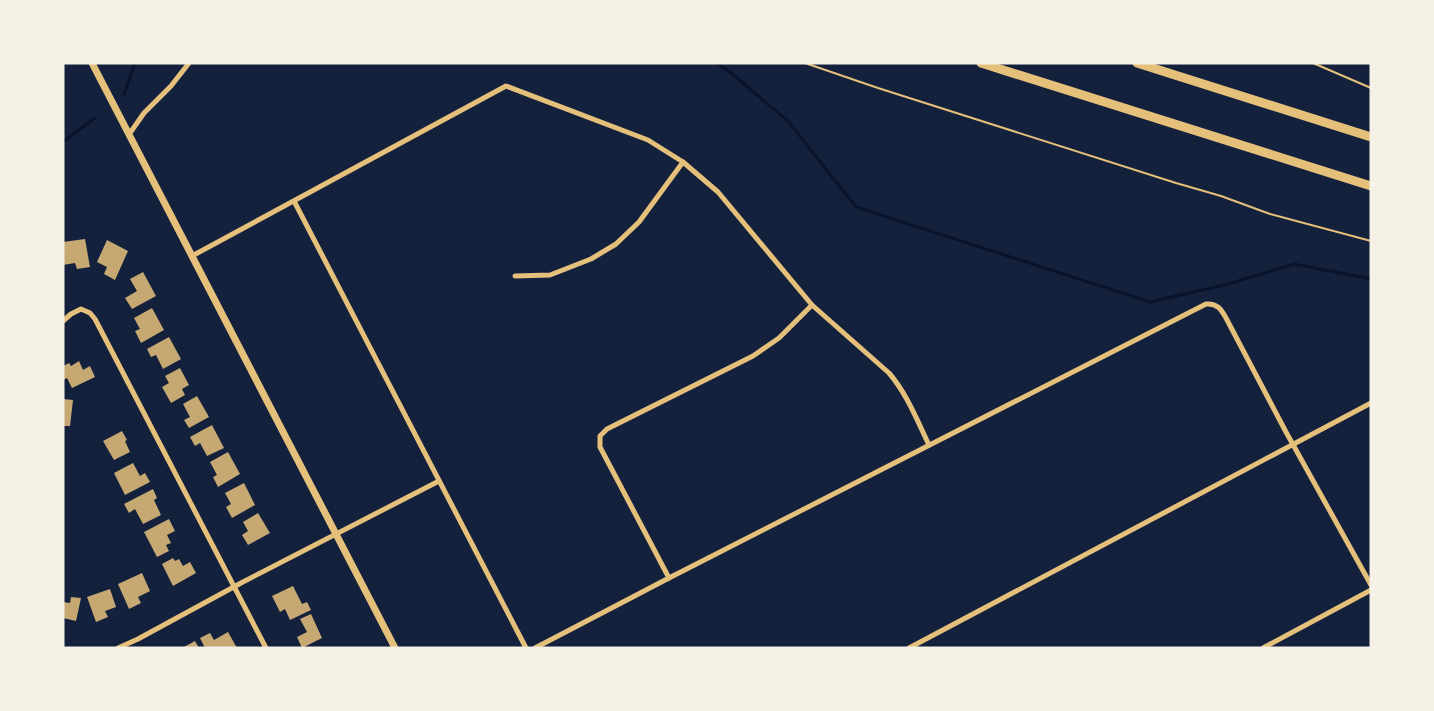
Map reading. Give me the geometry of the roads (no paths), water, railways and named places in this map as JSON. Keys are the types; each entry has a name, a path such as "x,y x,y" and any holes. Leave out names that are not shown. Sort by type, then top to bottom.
{"highway":[{"path":"981,63 1371,186"},
{"path":"1137,63 1371,136"}],"street":[{"path":"92,63 395,648"},
{"path":"130,133 144,113 171,86 189,63"},
{"path":"192,256 506,86 648,140 683,162 718,192 812,305 889,373 907,398 930,445"},
{"path":"515,276 550,275 591,259 616,244 639,222 683,162"},
{"path":"294,201 526,648"},
{"path":"535,648 1202,305 1210,304 1221,309 1371,585"},
{"path":"669,578 601,449 600,436 606,429 763,350 779,338 812,305"},
{"path":"63,321 81,309 86,310 93,317 266,648"},
{"path":"909,648 1371,404"},
{"path":"118,648 439,481"},
{"path":"1263,648 1371,590"}],"lane":[{"path":"805,63 1221,196 1270,214 1371,240"},
{"path":"1312,63 1371,88"}],"waterway":[{"path":"124,94 135,63"},
{"path":"717,63 788,121 856,207 1150,302 1228,284 1294,264 1371,279"},
{"path":"63,142 95,118"}]}
